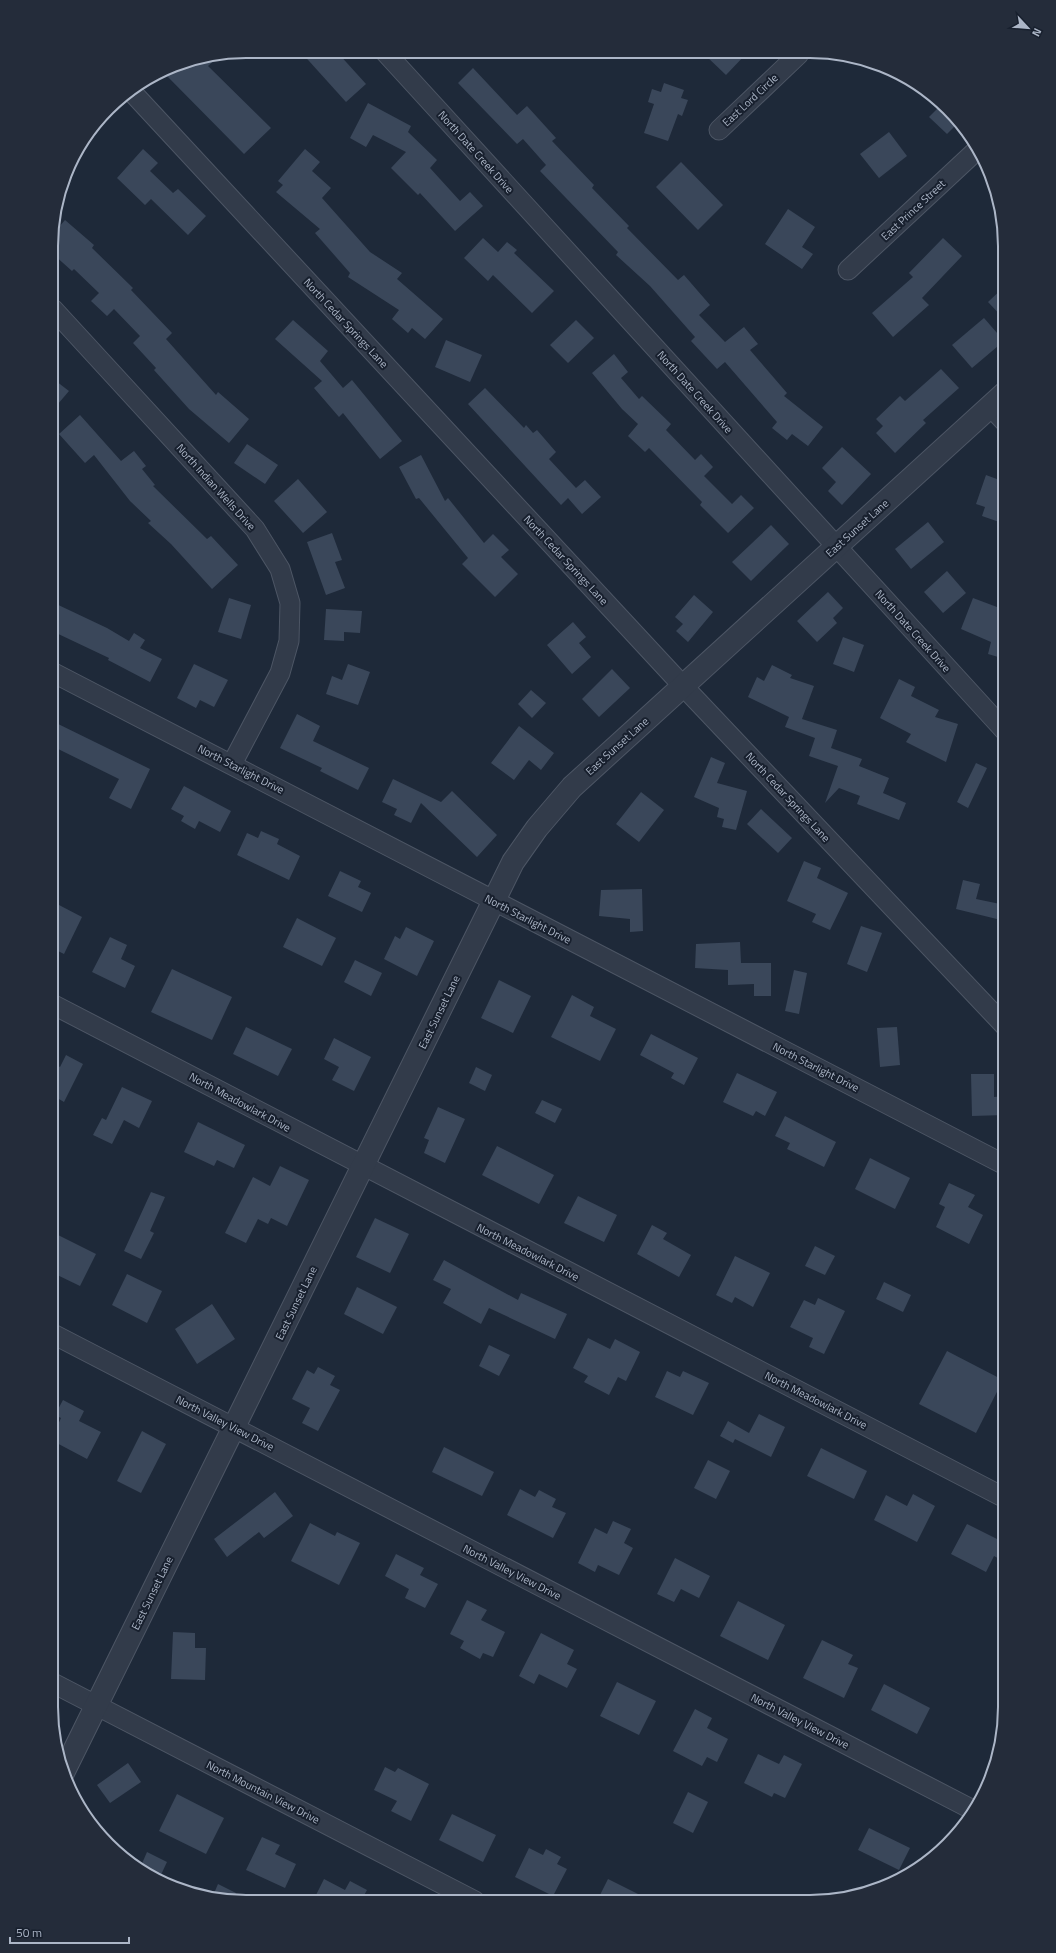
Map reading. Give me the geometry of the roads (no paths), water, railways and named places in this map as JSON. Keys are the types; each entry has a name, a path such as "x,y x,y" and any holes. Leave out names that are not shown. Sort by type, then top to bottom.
{"street":[{"name":"North Date Creek Drive","path":"390,58 998,723"},
{"name":"East Lord Circle","path":"719,130 795,58"},
{"name":"North Cedar Springs Lane","path":"135,95 683,686 998,1019"},
{"name":"East Prince Street","path":"848,270 974,153"},
{"name":"North Indian Wells Drive","path":"58,316 254,529 280,569 290,603 289,641 280,673 232,764"},
{"name":"East Sunset Lane","path":"67,1765 514,862 529,840 572,787 998,399"},
{"name":"North Starlight Drive","path":"58,675 998,1161"},
{"name":"North Meadowlark Drive","path":"58,1007 998,1494"},
{"name":"North Valley View Drive","path":"58,1338 969,1807"},
{"name":"North Mountain View Drive","path":"58,1686 462,1895"}]}
